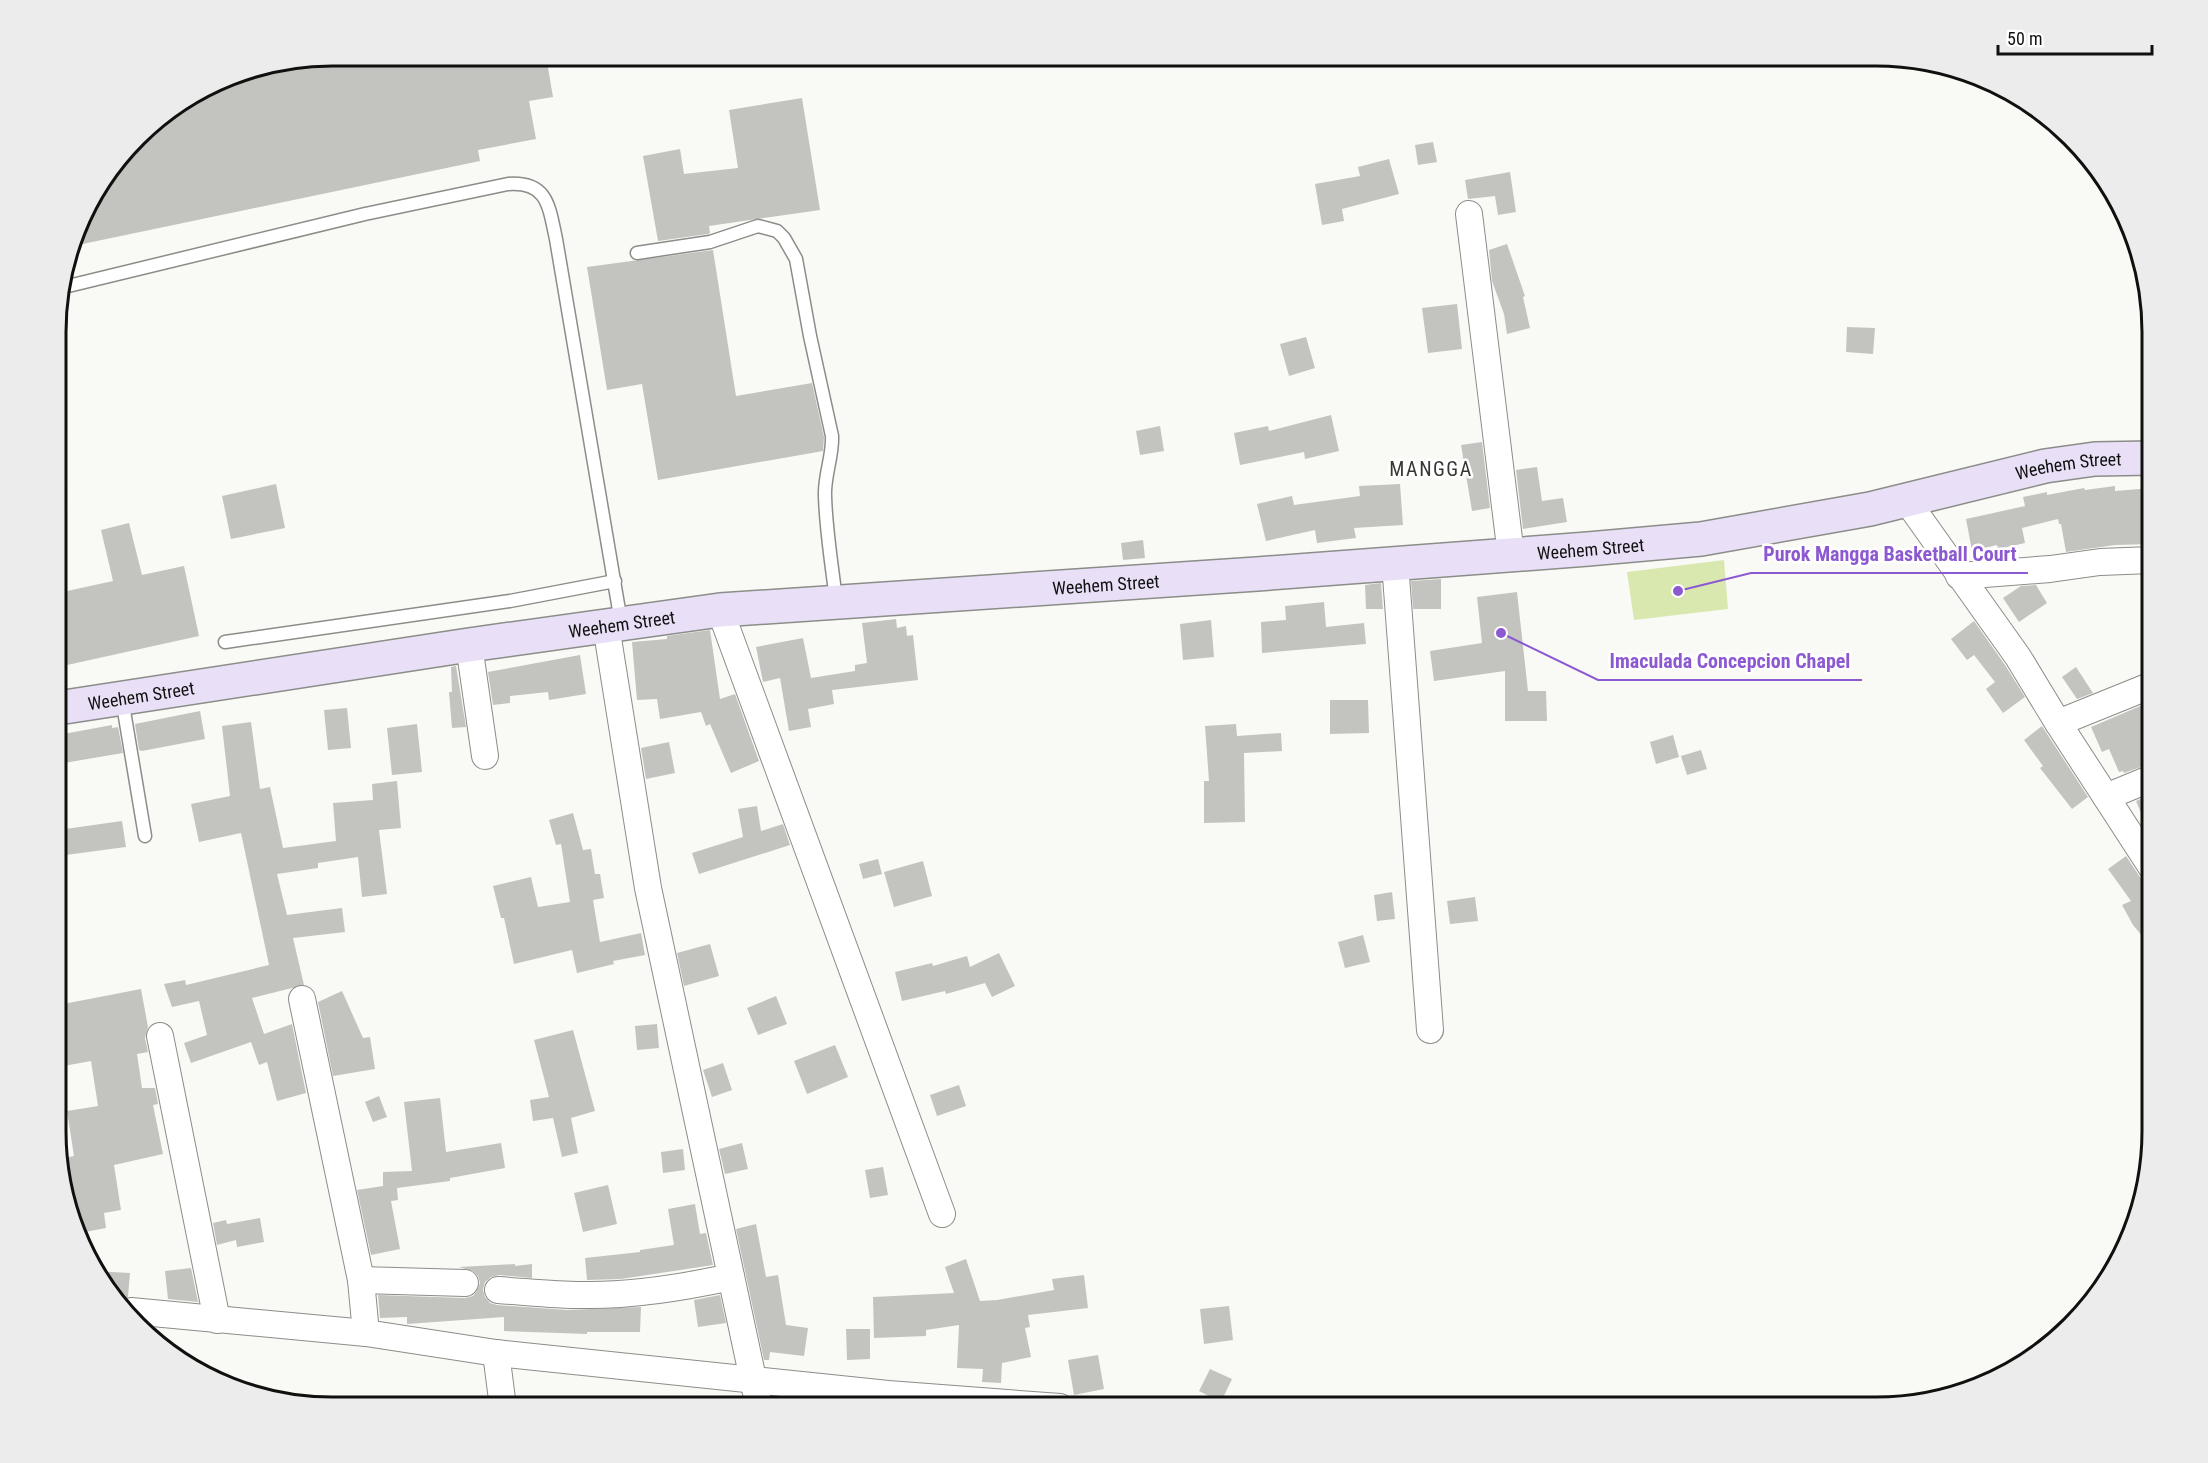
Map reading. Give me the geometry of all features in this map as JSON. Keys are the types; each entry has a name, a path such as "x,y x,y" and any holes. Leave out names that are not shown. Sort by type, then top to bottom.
{"street":[{"path":"1469,214 1510,555"},
{"name":"Weehem Street","path":"66,707 469,645 720,610 1510,555 1701,539 1907,501 2045,466 2095,459 2142,458"},
{"path":"1907,501 2018,657 2058,723 2142,851"},
{"path":"1959,576 2050,569 2100,562 2142,560"},
{"path":"1395,563 1430,1029"},
{"path":"720,610 942,1214"},
{"path":"614,625 648,888 757,1397"},
{"path":"469,645 485,756"},
{"path":"2058,723 2142,689"},
{"path":"2106,797 2142,782"},
{"path":"302,999 361,1280 366,1333"},
{"path":"160,1036 217,1320"},
{"path":"498,1290 588,1296 610,1295 697,1284 731,1277"},
{"path":"361,1280 465,1283"},
{"path":"137,1312 366,1333 496,1353 754,1380 863,1397"},
{"path":"496,1353 502,1397"}],"lane":[{"path":"70,286 365,214 508,184 529,185 544,197 549,207 556,239 615,581 614,625"},
{"path":"637,253 710,242 758,226 777,231 784,238 796,259 832,436 825,496 836,602"},
{"path":"225,642 510,601 615,581"},
{"path":"122,698 145,836"}],"green space":[{"path":"1724,560 1728,609 1634,620 1627,572"}],"building":[{"path":"332,66 548,66 553,97 529,101 536,139 478,150 480,161 81,244 93,214 111,184 132,157 157,132 184,111 214,93 247,80 280,71"},
{"path":"802,98 820,210 709,226 710,233 708,234 658,241 643,156 680,149 684,174 738,168 729,110"},
{"path":"1433,142 1437,162 1418,165 1415,145"},
{"path":"1389,159 1399,194 1342,209 1344,221 1322,225 1315,184 1360,176 1358,167"},
{"path":"1510,172 1516,212 1498,215 1495,196 1468,199 1465,180"},
{"path":"1507,244 1525,296 1523,297 1530,328 1507,334 1504,314 1492,281 1489,250"},
{"path":"713,250 736,396 812,383 824,437 823,451 658,480 642,384 607,390 587,267"},
{"path":"1457,304 1462,349 1428,353 1422,308"},
{"path":"1847,327 1875,328 1873,354 1846,352"},
{"path":"1306,337 1315,368 1289,376 1280,344"},
{"path":"1331,415 1339,451 1305,459 1304,452 1240,465 1234,433 1268,426 1269,431"},
{"path":"1160,426 1164,451 1140,455 1136,431"},
{"path":"1482,442 1490,508 1472,511 1461,445"},
{"path":"1537,467 1542,501 1563,498 1567,522 1523,529 1516,470"},
{"path":"276,484 285,528 231,539 222,496"},
{"path":"1400,484 1403,525 1354,528 1356,538 1317,543 1315,530 1266,541 1257,504 1292,496 1294,505 1360,496 1359,486"},
{"path":"2115,486 2115,491 2142,489 2142,544 2115,545 2066,552 2058,519 2022,528 2025,543 1998,549 1997,545 1972,551 1966,519 2025,506 2023,497 2047,492 2047,495 2084,488 2085,490"},
{"path":"129,523 142,575 184,566 199,636 66,665 66,591 113,581 101,530"},
{"path":"1143,540 1145,558 1123,560 1121,543"},
{"path":"1441,579 1441,609 1413,609 1411,581"},
{"path":"1381,583 1383,609 1366,609 1365,585"},
{"path":"2036,585 2047,603 2019,622 2003,598 2021,586"},
{"path":"1517,592 1528,691 1546,691 1547,721 1505,721 1505,671 1434,681 1430,651 1482,643 1477,597"},
{"path":"1324,602 1326,627 1364,623 1366,644 1262,653 1261,622 1286,620 1285,606"},
{"path":"896,619 897,628 906,626 907,636 913,635 918,680 832,690 834,704 808,709 811,727 789,731 780,678 763,682 756,647 803,638 811,678 855,671 855,665 867,663 862,623"},
{"path":"1211,620 1214,657 1183,660 1180,624"},
{"path":"1974,621 2025,697 2003,713 1986,689 1995,682 1974,655 1967,660 1951,639"},
{"path":"710,630 720,699 735,694 759,761 731,773 710,724 706,726 701,712 660,719 657,699 637,700 632,642 667,639 667,636"},
{"path":"580,655 586,694 549,700 548,692 510,696 510,703 493,705 488,672"},
{"path":"456,666 466,727 452,728 449,692 452,692 451,667"},
{"path":"2076,667 2093,693 2077,699 2062,677"},
{"path":"1330,700 1368,700 1369,733 1330,734"},
{"path":"2142,705 2142,767 2124,773 2119,772 2109,749 2102,752 2091,727"},
{"path":"347,708 351,748 328,750 324,710"},
{"path":"200,711 205,739 139,750 135,724"},
{"path":"251,722 260,789 270,787 283,848 336,841 333,803 373,800 372,784 397,781 401,828 379,830 387,894 362,897 358,857 318,863 318,868 277,874 287,915 342,908 345,932 293,938 304,985 252,998 264,1034 292,1024 306,1093 277,1101 267,1062 259,1065 251,1042 191,1063 184,1043 207,1035 199,1001 172,1007 164,984 185,980 186,985 269,965 241,833 199,842 191,804 230,796 222,726"},
{"path":"417,724 422,772 392,775 387,728"},
{"path":"1236,724 1237,736 1281,733 1282,751 1244,753 1245,822 1204,823 1204,781 1209,781 1205,726"},
{"path":"112,725 112,728 118,727 123,753 66,763 66,734"},
{"path":"2042,726 2088,797 2072,809 2040,768 2043,766 2024,740"},
{"path":"1673,735 1679,757 1656,764 1650,742"},
{"path":"669,742 675,773 646,779 641,748"},
{"path":"1701,750 1707,769 1687,775 1681,756"},
{"path":"2142,798 2142,815 2136,801"},
{"path":"757,806 761,831 783,824 790,845 699,874 692,853 743,837 738,809"},
{"path":"573,813 583,850 591,849 595,874 600,874 604,898 593,900 600,942 641,933 645,955 613,961 614,964 577,973 572,950 514,964 504,918 501,918 493,886 531,877 538,907 570,902 561,844 556,845 549,820"},
{"path":"122,821 126,847 66,855 66,829"},
{"path":"2126,856 2142,879 2142,936 2122,905 2131,901 2108,869"},
{"path":"878,859 882,874 863,879 859,864"},
{"path":"923,861 932,896 894,907 884,872"},
{"path":"1392,892 1395,919 1377,921 1374,895"},
{"path":"1475,897 1478,921 1450,924 1447,901"},
{"path":"1363,935 1370,962 1345,968 1338,942"},
{"path":"710,944 719,976 684,986 677,953"},
{"path":"999,953 1015,986 992,997 985,983 946,994 945,991 902,1001 895,972 932,963 933,966 967,956 970,967"},
{"path":"141,989 148,1027 145,1038 148,1052 137,1054 142,1088 155,1088 158,1104 153,1105 163,1154 114,1165 121,1210 104,1213 106,1228 86,1232 75,1200 68,1166 68,1157 74,1156 67,1111 98,1106 91,1061 66,1066 66,1003"},
{"path":"342,991 363,1038 370,1037 375,1069 333,1076 318,1002"},
{"path":"776,996 787,1024 758,1035 747,1008"},
{"path":"657,1024 659,1048 637,1050 635,1026"},
{"path":"573,1030 595,1111 571,1118 578,1153 562,1157 553,1118 533,1121 530,1100 549,1097 534,1040"},
{"path":"835,1045 848,1077 807,1094 794,1061"},
{"path":"723,1063 732,1090 712,1097 703,1070"},
{"path":"959,1085 966,1106 937,1116 930,1095"},
{"path":"379,1096 387,1117 373,1122 365,1102"},
{"path":"440,1098 446,1152 501,1143 505,1168 450,1178 450,1181 397,1188 398,1200 391,1201 400,1249 371,1255 357,1190 383,1186 383,1172 412,1171 404,1102"},
{"path":"742,1143 748,1169 725,1174 719,1149"},
{"path":"683,1149 685,1170 663,1173 661,1152"},
{"path":"883,1167 888,1195 870,1198 865,1170"},
{"path":"608,1185 617,1224 583,1232 574,1193"},
{"path":"695,1204 700,1234 706,1233 713,1265 621,1279 587,1280 585,1258 640,1252 640,1250 674,1245 668,1209"},
{"path":"260,1218 264,1242 237,1247 236,1240 217,1245 213,1223 226,1220 227,1224"},
{"path":"756,1224 766,1277 778,1275 786,1325 808,1328 804,1356 770,1352 769,1360 764,1360 736,1229"},
{"path":"966,1259 980,1301 1054,1290 1052,1279 1084,1275 1088,1308 1028,1315 1030,1327 1025,1328 1031,1357 1002,1363 1001,1383 982,1382 983,1369 957,1368 959,1325 926,1330 926,1336 874,1338 873,1297 954,1293 945,1267"},
{"path":"515,1264 515,1266 532,1264 532,1278 499,1275 491,1277 485,1282 483,1290 490,1303 567,1310 641,1307 640,1332 587,1332 587,1334 504,1331 504,1317 407,1324 407,1317 380,1318 378,1295 465,1298 473,1296 480,1283 473,1271 459,1267"},
{"path":"191,1268 198,1302 168,1299 165,1271"},
{"path":"107,1272 130,1273 128,1297 125,1298 121,1293"},
{"path":"720,1295 726,1323 698,1327 694,1300"},
{"path":"1229,1306 1233,1340 1204,1344 1200,1309"},
{"path":"846,1329 870,1329 870,1359 847,1360"},
{"path":"1098,1355 1104,1389 1074,1395 1068,1360"},
{"path":"1210,1369 1232,1379 1223,1397 1211,1397 1199,1391"}],"place":[{"name":"Purok Mangga Basketball Court","path":"1678,591"},
{"name":"Imaculada Concepcion Chapel","path":"1501,633"}],"district":[{"name":"MANGGA","path":"1431,469"}]}
